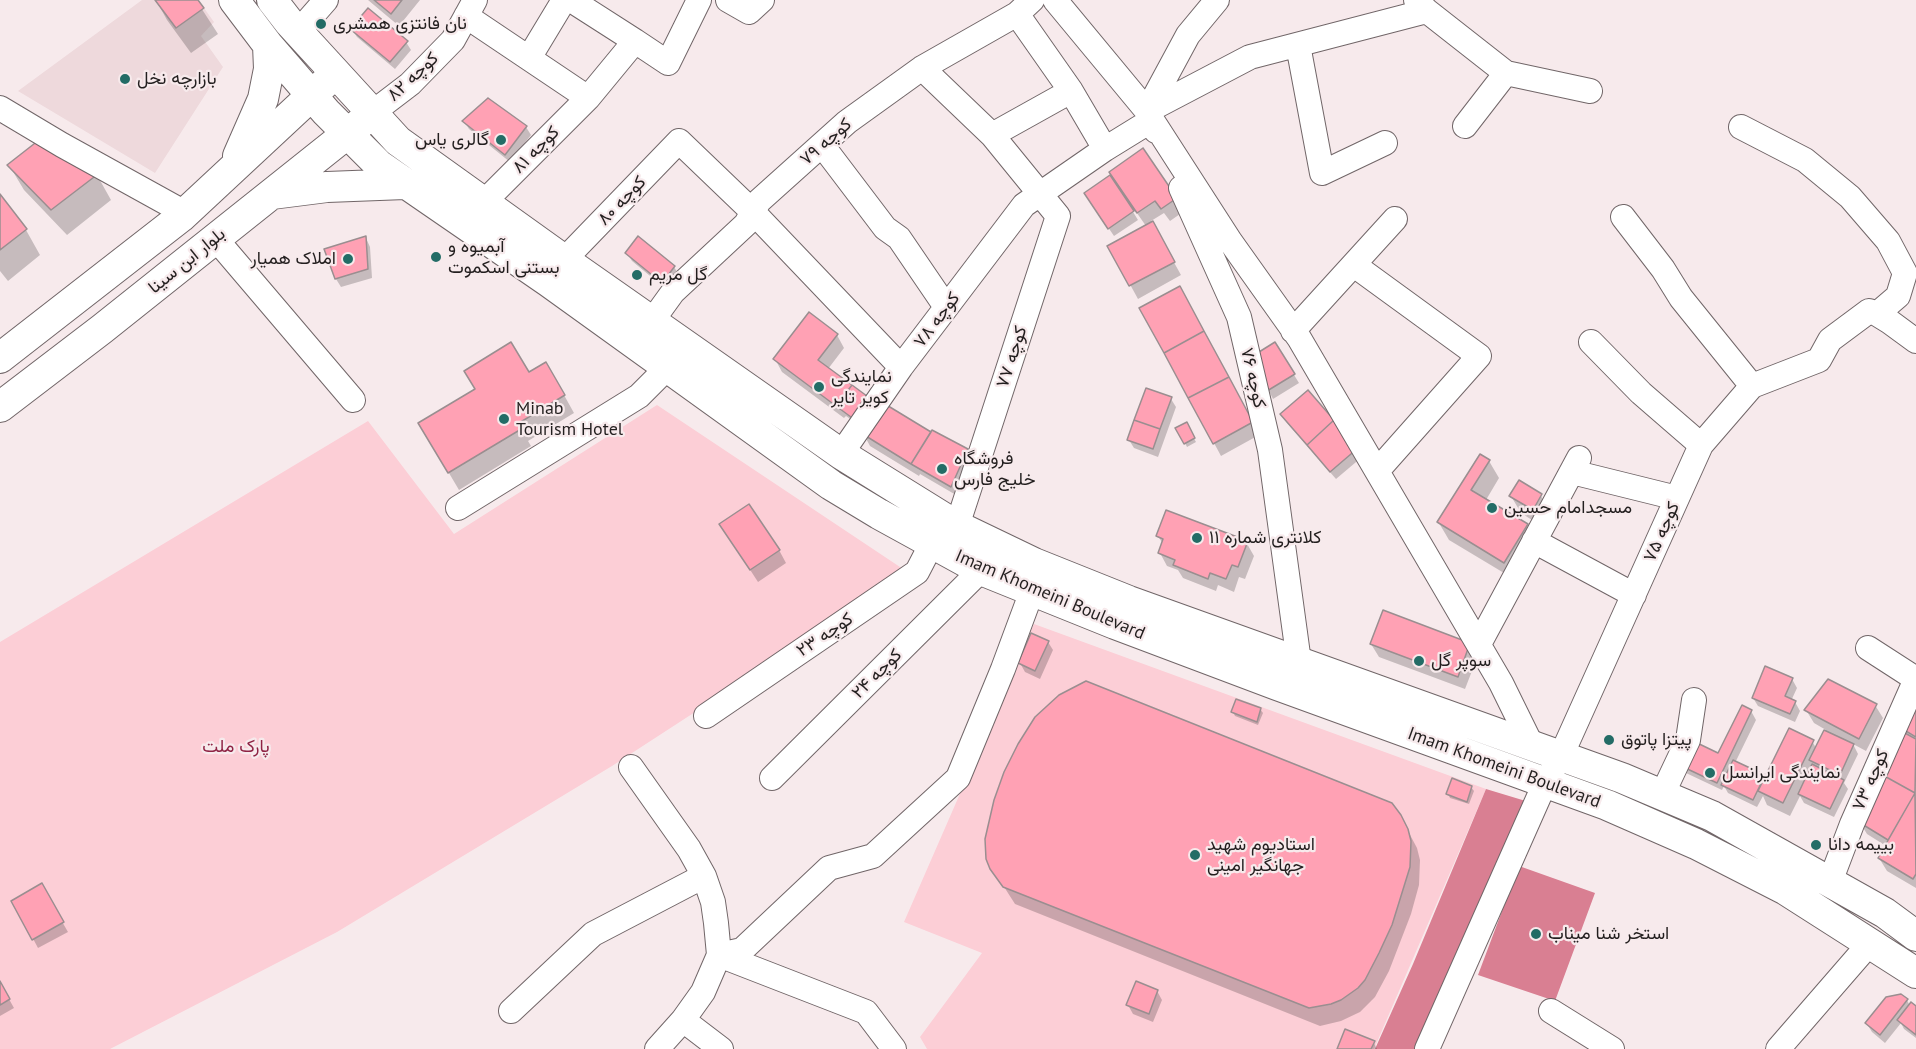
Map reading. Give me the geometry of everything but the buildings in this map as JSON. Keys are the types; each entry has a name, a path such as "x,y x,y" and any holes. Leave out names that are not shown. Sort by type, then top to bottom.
{"main road":[{"name":"Imam Khomeini Boulevard","path":"234,0 268,45 379,165 405,184 429,197 831,485 879,514 981,570 1032,591 1277,685 1607,806 1696,844 1786,890 1916,973"},
{"name":"Imam Khomeini Boulevard","path":"272,0 298,32 398,141 841,454 957,526 1034,563 1129,601 1622,778 1712,816 1885,913 1916,936"},
{"path":"231,170 263,99 269,69 268,45"},
{"name":"بلوار ابن سینا","path":"0,358 181,217 335,73"},
{"name":"بلوار ابن سینا","path":"0,407 102,329 372,114"},
{"path":"272,194 337,186 405,184"}],"street":[{"path":"298,32 326,0"},
{"path":"529,58 564,0"},
{"path":"571,0 668,63 699,0"},
{"path":"728,0 749,12 762,0"},
{"path":"1054,0 1149,115 1230,241 1293,331 1479,644 1532,746"},
{"path":"1149,115 1188,35 1217,0"},
{"path":"1422,6 1506,73 1590,91"},
{"name":"کوچه ۷۸","path":"841,454 946,307 1024,206 1040,192 1105,149 1149,115 1250,57 1298,45 1422,6"},
{"path":"1024,7 1105,149"},
{"name":"کوچه ۷۹","path":"652,321 673,292 746,224 759,201 847,122 922,68 1024,7"},
{"path":"471,8 529,58 588,98"},
{"name":"کوچه ۸۲","path":"372,114 410,84 453,40 471,8"},
{"name":"کوچه ۸۱","path":"484,202 588,98 635,41"},
{"path":"1298,45 1322,173 1385,143"},
{"path":"922,68 992,135 1040,192"},
{"path":"1465,126 1506,73"},
{"path":"992,135 1071,91"},
{"path":"0,108 185,213"},
{"name":"کوچه ۷۶","path":"1149,115 1239,317 1270,450 1299,662"},
{"path":"1741,127 1805,160 1850,197 1888,241 1905,273 1899,296 1877,314"},
{"name":"کوچه ۸۰","path":"564,260 679,141 753,212"},
{"path":"822,145 885,228 899,238 946,307"},
{"name":"کوچه ۷۷","path":"957,526 1058,216 1040,192"},
{"path":"753,212 901,367"},
{"path":"1623,217 1663,269 1681,298 1752,386 1819,360 1830,340 1869,311 1916,341"},
{"path":"1293,331 1395,219"},
{"path":"215,238 353,400"},
{"path":"1354,264 1479,356 1377,471"},
{"path":"1591,342 1641,393 1701,445"},
{"path":"458,508 639,396 668,367"},
{"name":"کوچه ۷۵","path":"1427,1049 1545,783 1561,756 1701,445 1752,386"},
{"path":"1479,644 1576,465 1677,498"},
{"path":"1534,541 1634,595"},
{"name":"کوچه ۲۳","path":"706,716 917,572 932,543"},
{"name":"کوچه ۲۴","path":"772,778 981,570"},
{"path":"719,956 742,950 829,868 873,856 958,778 1032,591"},
{"path":"1868,648 1916,679"},
{"name":"کوچه ۷۳","path":"1830,882 1852,824 1916,679"},
{"path":"1662,795 1688,740 1694,700"},
{"path":"630,767 689,849 704,876 713,902 719,956 703,992 683,1020 657,1049"},
{"path":"512,1011 593,934 704,876"},
{"path":"1778,1049 1870,943"},
{"path":"719,956 866,1012 894,1049"},
{"path":"1551,1011 1612,1049"},
{"path":"683,1020 690,1049"},
{"path":"683,1020 721,1049"}],"shaded area":[{"name":"بازارچه نخل","path":"142,0 155,0 176,28 204,8 214,22 201,36 223,67 155,173 18,91"},
{"path":"1486,789 1529,802 1421,1049 1375,1049 1413,964"},
{"name":"استخر شنا میناب","path":"1519,866 1595,893 1555,1001 1478,975"}],"green space":[{"name":"پارک ملت","path":"657,405 909,573 612,766 337,932 110,1049 0,1049 0,642 368,421 454,534"},
{"name":"استادیوم شهید جهانگیر امینی","path":"1034,624 1486,789 1374,1049 927,1049 920,1037 982,953 904,922"}],"place":[{"name":"نان فانتزی همشری","path":"321,24"},
{"name":"بازارچه نخل","path":"125,79"},
{"name":"گالری یاس","path":"501,140"},
{"name":"آبمیوه و بستنی اسکموت","path":"436,257"},
{"name":"املاک همیار","path":"348,259"},
{"name":"گل مریم","path":"637,275"},
{"name":"نمایندگی کویر تایر","path":"819,387"},
{"name":"Minab Tourism Hotel","path":"504,419"},
{"name":"فروشگاه خلیج فارس","path":"942,469"},
{"name":"مسجدامام حسین","path":"1492,508"},
{"name":"کلانتری شماره ۱۱","path":"1197,538"},
{"name":"سوپر گل","path":"1419,661"},
{"name":"پیتزا پاتوق","path":"1609,740"},
{"name":"نمایندگی ایرانسل","path":"1710,773"},
{"name":"بییمه دانا","path":"1816,845"},
{"name":"استادیوم شهید جهانگیر امینی","path":"1195,855"},
{"name":"استخر شنا میناب","path":"1536,934"}]}
